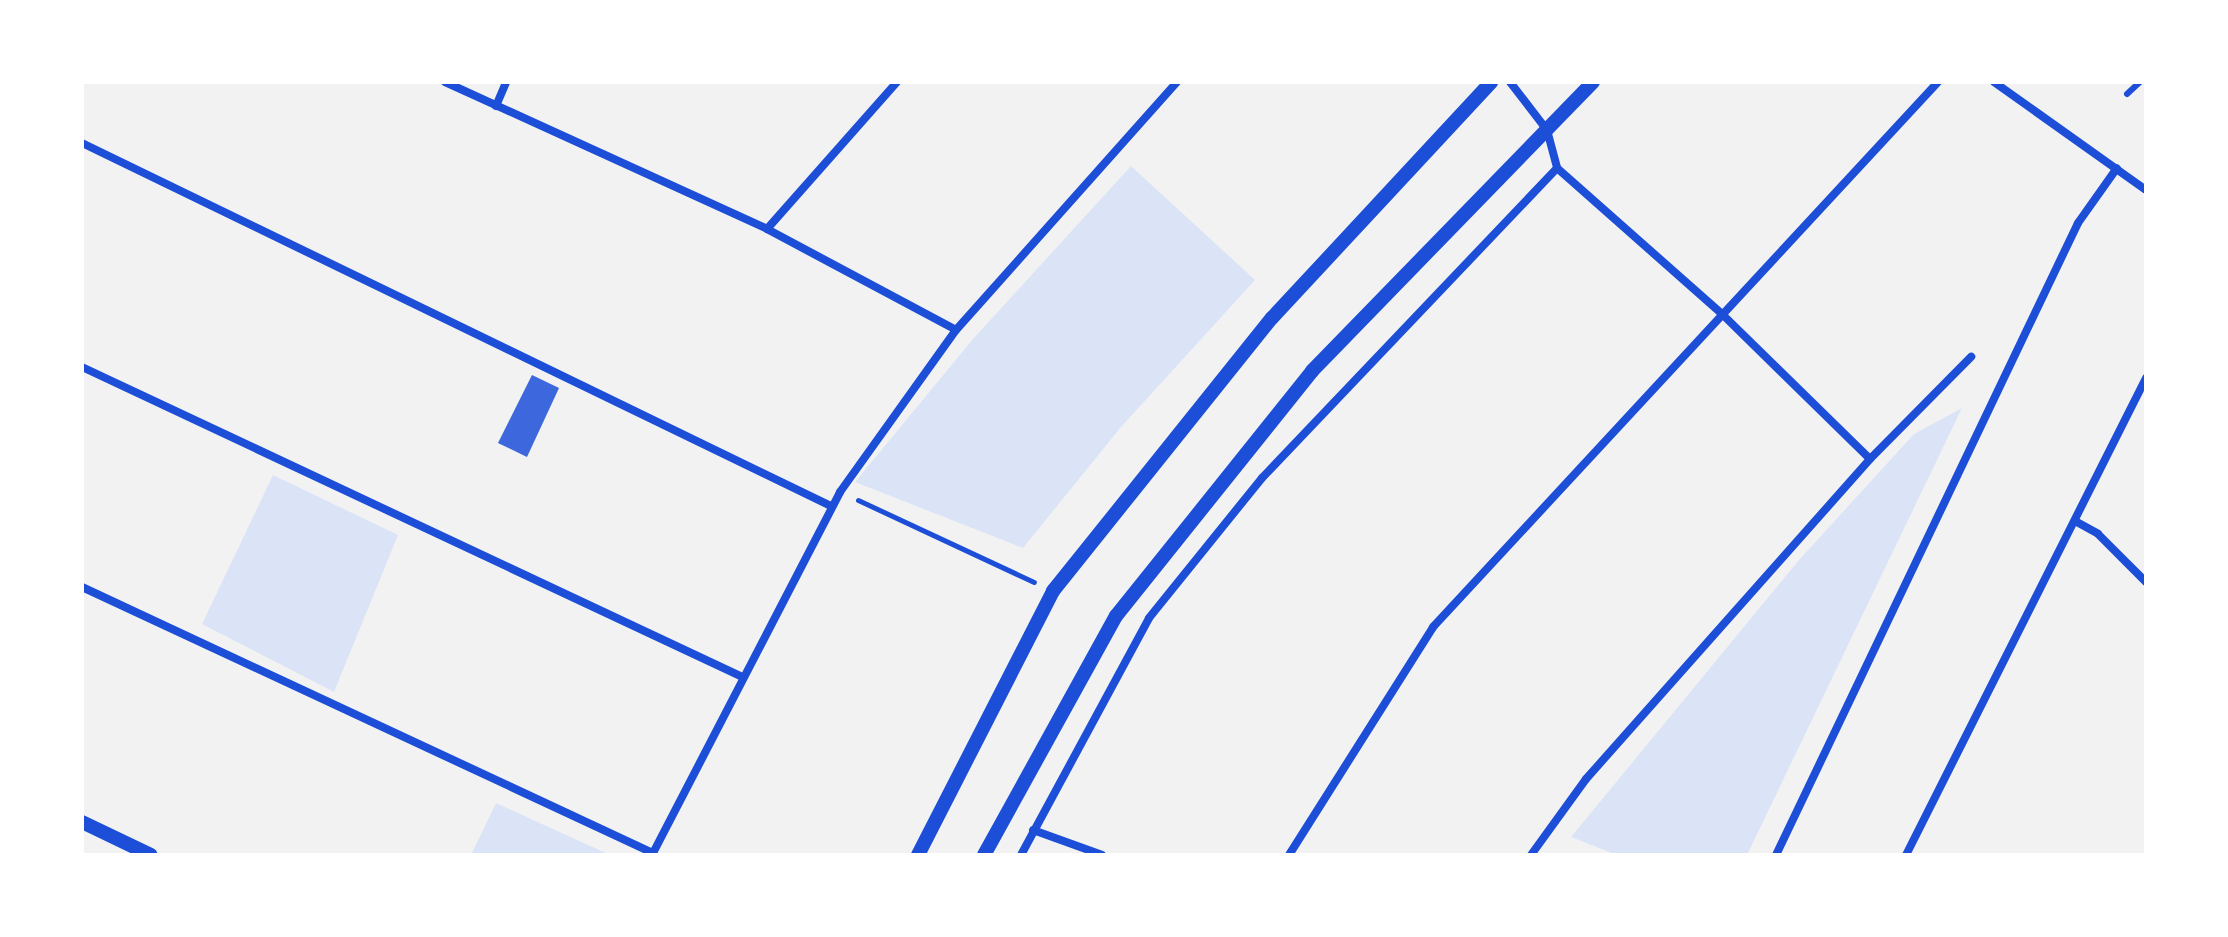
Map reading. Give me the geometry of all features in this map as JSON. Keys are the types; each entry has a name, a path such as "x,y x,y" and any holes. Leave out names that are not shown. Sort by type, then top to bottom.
{"street":[{"path":"445,82 767,229 956,330"},
{"path":"496,106 506,82"},
{"path":"767,229 897,82"},
{"path":"82,587 652,854 740,676 840,492 956,330 1177,82"},
{"path":"918,855 1053,591 1272,318 1491,82"},
{"path":"1510,82 1547,130 1557,168 1722,314 1870,459"},
{"path":"984,855 1116,616 1312,371 1525,147 1547,130 1593,82"},
{"path":"1289,855 1433,627 1938,82"},
{"path":"1994,82 2075,144 2117,168 2146,190"},
{"path":"82,143 831,506"},
{"path":"1021,855 1149,618 1262,478 1557,168"},
{"path":"1776,855 2078,223 2117,168"},
{"path":"1531,855 1586,779 1870,459 1971,357"},
{"path":"82,367 740,676"},
{"path":"1906,855 2146,378"},
{"path":"2075,521 2098,534 2146,582"},
{"path":"82,822 151,855"},
{"path":"1033,830 1102,855"}],"lane":[{"path":"2127,94 2140,82"}],"path":[{"path":"840,492 1053,591"}],"shaded area":[{"path":"1131,166 1255,280 1121,427 1023,548 855,482 973,339"},
{"path":"1962,408 1747,855 1617,855 1571,837 1799,560 1914,434"},
{"path":"273,475 398,535 334,692 202,624"},
{"path":"496,803 610,855 471,855"}],"building":[{"path":"532,375 559,388 527,457 498,443"}]}
